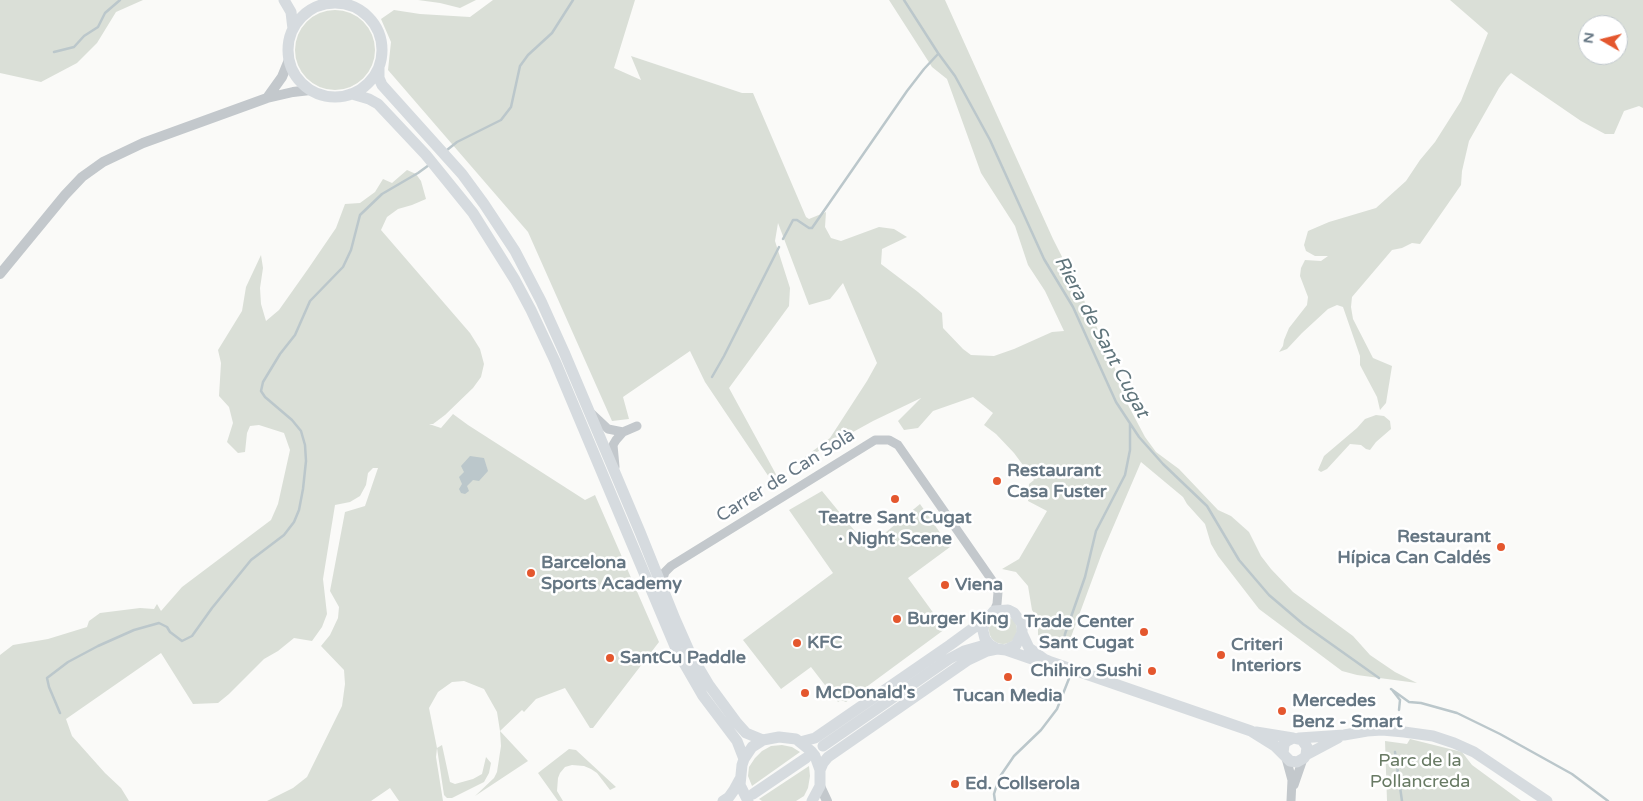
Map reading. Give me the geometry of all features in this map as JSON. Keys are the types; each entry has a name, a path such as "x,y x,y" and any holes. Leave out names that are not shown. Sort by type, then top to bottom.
{"main road":[{"path":"284,0 291,12 293,29"},
{"path":"306,0 322,4 337,2 355,7 371,19 377,27 382,46 379,68 379,78 382,85 438,145 473,188 505,235 527,273 557,334 682,636 709,685 743,730 755,738 763,740"},
{"path":"322,4 306,13 293,29 289,39 289,60 297,77 310,90 335,97 352,94 368,84 379,68"},
{"path":"352,94 374,101 438,169 484,229 515,280 554,361 677,651 703,696 737,741 744,759"},
{"path":"800,742 815,738 988,618 1004,610 1014,613 1022,624 1022,633 1029,648 1047,661"},
{"path":"988,618 983,635 997,648 1032,659 1047,661 1252,731 1296,738 1392,730 1418,733 1443,739 1474,752 1546,801"},
{"path":"949,659 988,618"},
{"path":"823,746 949,659 964,651 1016,645 1022,633"},
{"path":"820,770 828,757 953,670 987,651 997,648"},
{"path":"1252,731 1269,741 1293,762 1297,762 1344,735"},
{"path":"806,758 751,798 740,785 744,759 752,747 763,740 779,736 791,738 806,746 815,756 820,770 820,786 812,801"},
{"path":"1284,756 1284,744 1296,738 1305,743 1307,747 1305,757"},
{"path":"723,801 729,798 740,779"}],"street":[{"path":"267,98 282,77 289,60"},
{"path":"0,274 65,195 82,177 103,162 143,144 267,98 310,90"},
{"path":"590,412 608,429 623,432"},
{"path":"615,472 614,446 616,440 623,432 638,426"},
{"name":"Carrer de Can Solà","path":"661,584 665,572 672,566 875,440 889,440 898,445 996,586 998,592 997,604 988,618"},
{"path":"1284,756 1290,773 1292,801"},
{"path":"1292,790 1305,757"},
{"path":"820,786 827,801"}],"green space":[{"path":"0,0 143,0 116,12 97,43 77,63 41,82 0,73"},
{"path":"418,0 476,0 460,8"},
{"path":"493,0 635,0 614,68 641,80 631,56 742,93 753,93 806,217 809,219 826,212 825,227 831,238 841,241 879,227 894,229 907,237 882,249 881,264 942,313 943,328 963,349 971,355 994,356 1052,332 1064,331 1045,291 1028,265 1015,226 981,173 947,79 932,67 889,0 945,0 1053,239 1090,312 1117,373 1128,405 1145,437 1156,452 1179,469 1218,510 1231,516 1249,532 1261,556 1293,592 1353,636 1370,655 1395,672 1417,683 1357,675 1342,671 1259,609 1218,556 1211,544 1205,524 1183,497 1141,462 1102,553 1068,645 1056,645 1038,635 1038,619 1032,610 1028,586 1016,572 1002,569 1019,559 1047,511 1028,501 1029,484 1034,480 1014,453 996,434 984,425 993,413 973,397 933,411 918,428 904,430 898,421 921,398 873,421 797,463 830,438 877,363 843,283 830,299 809,305 778,223 775,241 790,288 789,306 729,388 778,478 773,483 705,382 690,351 623,397 629,419 612,421 528,232 388,70 391,42 381,19 394,10 420,14 470,17"},
{"path":"1450,0 1643,0 1643,108 1639,106 1624,111 1614,134 1605,134 1581,121 1511,73 1499,88 1469,141 1462,171 1461,185 1420,244 1412,243 1392,250 1352,297 1353,319 1373,358 1392,366 1386,403 1380,410 1377,397 1360,365 1360,356 1343,307 1337,305 1328,309 1287,349 1279,352 1289,328 1307,305 1308,297 1300,276 1305,260 1321,261 1328,256 1315,256 1306,251 1304,245 1308,231 1329,222 1376,208 1406,181 1435,142 1461,101 1488,33"},
{"path":"335,10 350,13 363,22 372,35 375,50 372,65 363,78 350,87 335,90 320,87 307,78 298,65 295,50 298,35 307,22 320,13"},
{"path":"407,170 416,174 421,181 426,199 398,209 387,217 381,230 470,333 480,349 484,364 481,377 473,388 445,415 433,424 429,424 441,428 453,414 585,500 595,495 659,642 593,728 590,728 565,688 536,699 524,712 522,710 500,731 497,712 484,689 464,681 452,682 438,692 429,708 437,748 436,757 443,801 399,801 390,788 371,801 267,801 293,788 307,777 342,706 345,684 344,670 321,646 330,635 338,618 339,607 330,591 345,512 365,506 378,468 373,468 368,473 366,485 360,496 350,502 335,505 323,579 327,614 322,627 312,641 294,638 264,659 218,703 193,704 161,653 66,719 72,736 121,788 129,801 0,801 0,655 13,645 48,639 87,627 89,621 100,613 140,608 154,609 157,604 161,611 182,587 271,520 278,504 290,450 284,433 259,425 250,426 247,433 245,452 238,453 227,442 233,423 229,407 219,396 221,363 218,350 242,311 246,287 261,255 263,268 260,288 261,304 266,321 279,310 336,228 345,204 360,203 375,192 383,179 392,183"},
{"path":"1376,415 1384,416 1390,421 1391,429 1370,450 1361,445 1350,444 1327,469 1321,472 1318,470 1324,456 1365,419"},
{"path":"822,491 868,547 920,504 950,547 908,578 945,629 846,702 841,700 838,702 811,667 781,689 743,640 833,573 789,510"},
{"path":"1003,616 1013,620 1017,630 1013,640 1003,644 993,640 989,630 993,620"},
{"path":"500,731 528,761 475,796 494,778 497,772 501,746"},
{"name":"Parc de la Pollancreda","path":"1410,739 1462,752 1472,765 1521,801 1387,801 1385,741 1407,744"},
{"path":"442,745 450,782 455,784 473,779 482,774 486,757 491,763 489,773 484,782 452,798 447,798 444,795 437,748"},
{"path":"782,745 792,747 800,752 752,786 748,776 749,767 755,758 771,746"},
{"path":"569,749 576,750 616,787 610,790 597,773 591,769 572,765 565,767 558,778 557,791 563,801 558,801 538,773"},
{"path":"809,766 808,788 804,796 796,801 762,801 759,799"}],"shaded area":[{"path":"470,456 484,458 488,471 479,481 473,480 467,486 469,491 465,494 461,493 459,489 462,484 459,477 464,472 461,466"}],"waterway":[{"path":"54,52 74,47 84,36 98,27 105,13 120,0"},
{"path":"447,150 457,142 501,120 511,107 520,66 528,55 552,33 573,0"},
{"name":"Riera de Sant Cugat","path":"904,0 955,76 990,140 1044,259 1073,307 1116,402 1139,437 1163,464 1207,506 1239,560 1269,595 1303,624 1379,678"},
{"path":"783,239 793,220 797,220 812,228 907,91 938,54"},
{"path":"60,713 47,678 68,662 134,630 159,623 167,627 170,632 182,641 192,636 251,560 284,535 294,522 299,510 303,489 306,461 305,445 301,431 292,420 265,397 261,391 263,382 280,354 295,335 310,301 343,267 351,250 360,215 382,194 429,165"},
{"path":"712,377 779,247"},
{"path":"1063,648 1065,634 1085,577 1096,531 1125,475 1130,450 1130,424"},
{"path":"995,801 994,794 999,778 1014,756 1041,730 1057,709 1070,676"},
{"path":"1391,689 1409,702 1421,703 1457,713 1500,734 1572,774 1608,801"},
{"name":"Riera de Sant Cugat","path":"1393,691 1400,700 1399,710"},
{"name":"Riera de Sant Cugat","path":"1395,752 1402,801"}],"place":[{"name":"Restaurant Casa Fuster","path":"997,481"},
{"name":"Teatre Sant Cugat · Night Scene","path":"895,499"},
{"name":"Restaurant Hípica Can Caldés","path":"1501,547"},
{"name":"Barcelona Sports Academy","path":"531,573"},
{"name":"Viena","path":"945,585"},
{"name":"Burger King","path":"897,619"},
{"name":"Trade Center Sant Cugat","path":"1144,632"},
{"name":"KFC","path":"797,643"},
{"name":"Criteri Interiors","path":"1221,655"},
{"name":"SantCu Paddle","path":"610,658"},
{"name":"Chihiro Sushi","path":"1152,671"},
{"name":"Tucan Media","path":"1008,677"},
{"name":"McDonald's","path":"805,693"},
{"name":"Mercedes Benz - Smart","path":"1282,711"},
{"name":"Ed. Collserola","path":"955,784"}]}
